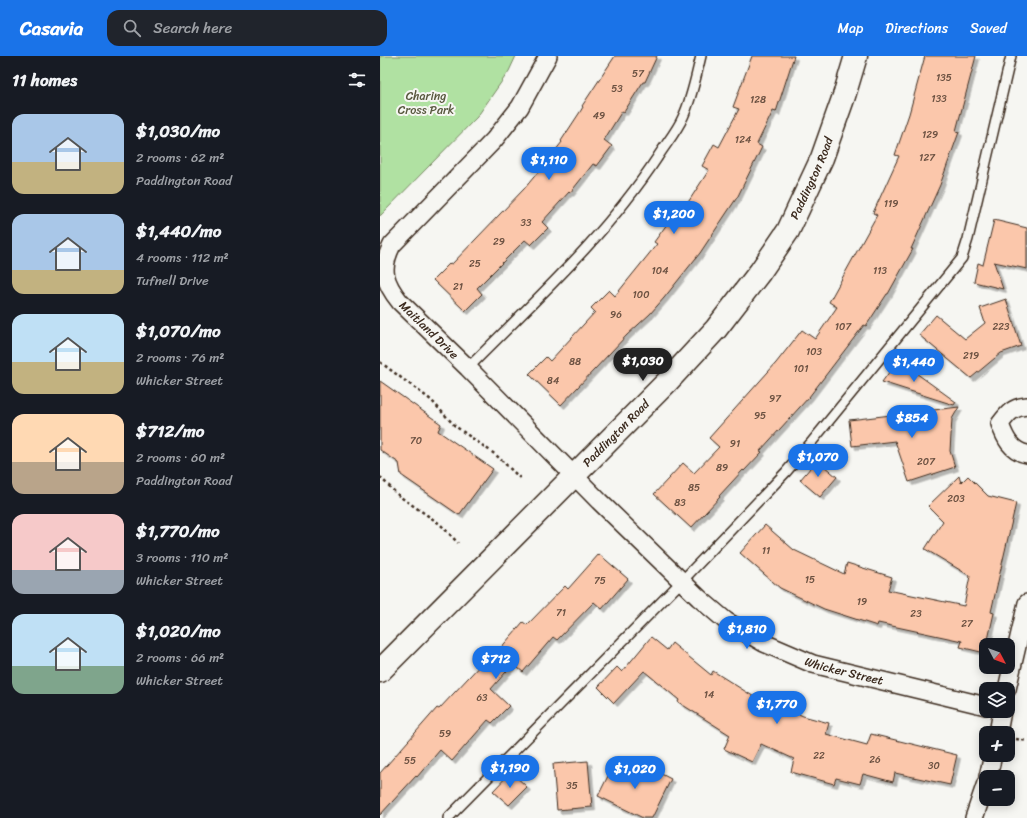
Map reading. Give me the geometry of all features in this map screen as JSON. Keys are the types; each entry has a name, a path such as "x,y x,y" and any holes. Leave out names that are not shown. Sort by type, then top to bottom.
{"street":[{"name":"Maitland Drive","path":"548,56 520,106 494,140 392,245 386,255 384,267 385,279 400,302 575,475"},
{"name":"Paddington Road","path":"380,671 667,382 716,329 760,272 788,231 822,158 844,96 856,56"},
{"path":"1027,406 1018,406 1009,411 1000,424 1005,439 1018,451 1027,454"},
{"name":"Whicker Street","path":"575,475 599,501 682,581 726,621 746,633 786,653 813,664 979,704"},
{"path":"1009,682 1027,603"},
{"path":"974,818 979,803"}],"lane":[{"path":"468,368 579,256 618,212 639,185 683,118 692,94 701,56"},
{"path":"448,818 682,581 786,472 962,258 968,239 1011,56"}],"path":[{"path":"380,362 431,400 455,426 496,455 522,480"},
{"path":"380,477 399,496 440,524 458,543"},
{"path":"1015,738 1027,741"}],"green space":[{"name":"Charing Cross Park","path":"380,56 516,56 509,71 477,117 380,216"}],"building":[{"path":"615,56 657,56 645,82 643,82 624,112 622,111 604,140 612,146 597,166 593,164 570,193 569,192 542,222 548,228 531,245 525,240 477,288 482,294 465,311 433,280 450,263 452,264 524,189 548,160 562,142 561,141 583,107 582,106"},
{"path":"752,56 794,56 776,112 773,111 757,144 762,147 738,196 700,253 664,298 561,405 529,374 546,357 550,361 595,312 591,308 609,290 615,296 657,244 654,242 670,220 674,224 709,170 702,166 714,144 719,147 739,109 733,107"},
{"path":"925,56 976,56 956,131 959,132 940,185 911,249 913,249 888,294 866,326 864,325 809,397 760,451 762,452 744,471 743,470 691,528 654,494 683,463 694,473 719,447 709,438 776,363 802,330 815,339 837,307 829,302 877,215 873,213 899,156 895,155 909,114"},
{"path":"994,220 1027,228 1027,269 994,262 1003,289 974,282 978,263 983,265"},
{"path":"1006,299 1021,346 1001,353 971,378 919,335 936,315 965,339 985,323 980,308"},
{"path":"898,360 956,402 954,405 882,382"},
{"path":"380,381 441,424 438,431 493,469 459,515 401,475 399,463 380,450"},
{"path":"959,407 952,419 950,451 955,467 909,482 895,441 852,446 849,420"},
{"path":"817,460 837,477 820,497 800,480"},
{"path":"959,476 961,483 968,476 988,496 1016,503 991,612 994,613 988,638 979,638 979,652 960,647 962,641 878,623 877,626 824,609 780,588 740,553 765,525 794,550 844,574 847,563 892,577 888,590 964,606 970,576 925,549 943,521 928,506"},
{"path":"599,554 628,579 602,609 594,602 557,640 553,637 523,672 513,664 491,689 509,706 492,723 488,720 452,761 440,750 417,777 416,776 380,815 380,773 437,708 439,709 484,661 487,664 523,622 527,625 565,586 568,589"},
{"path":"651,637 667,650 672,643 711,675 713,671 767,705 769,700 803,716 829,723 826,734 867,745 871,734 957,755 950,785 895,773 893,782 863,774 860,784 836,778 834,784 791,772 794,759 761,744 752,762 724,749 730,735 678,702 679,700 644,671 614,703 598,687 617,667 622,672"},
{"path":"588,761 592,807 557,810 553,764"},
{"path":"615,762 637,773 642,764 671,779 652,818 643,818 598,796"},
{"path":"511,772 527,787 509,805 493,791"}]}
